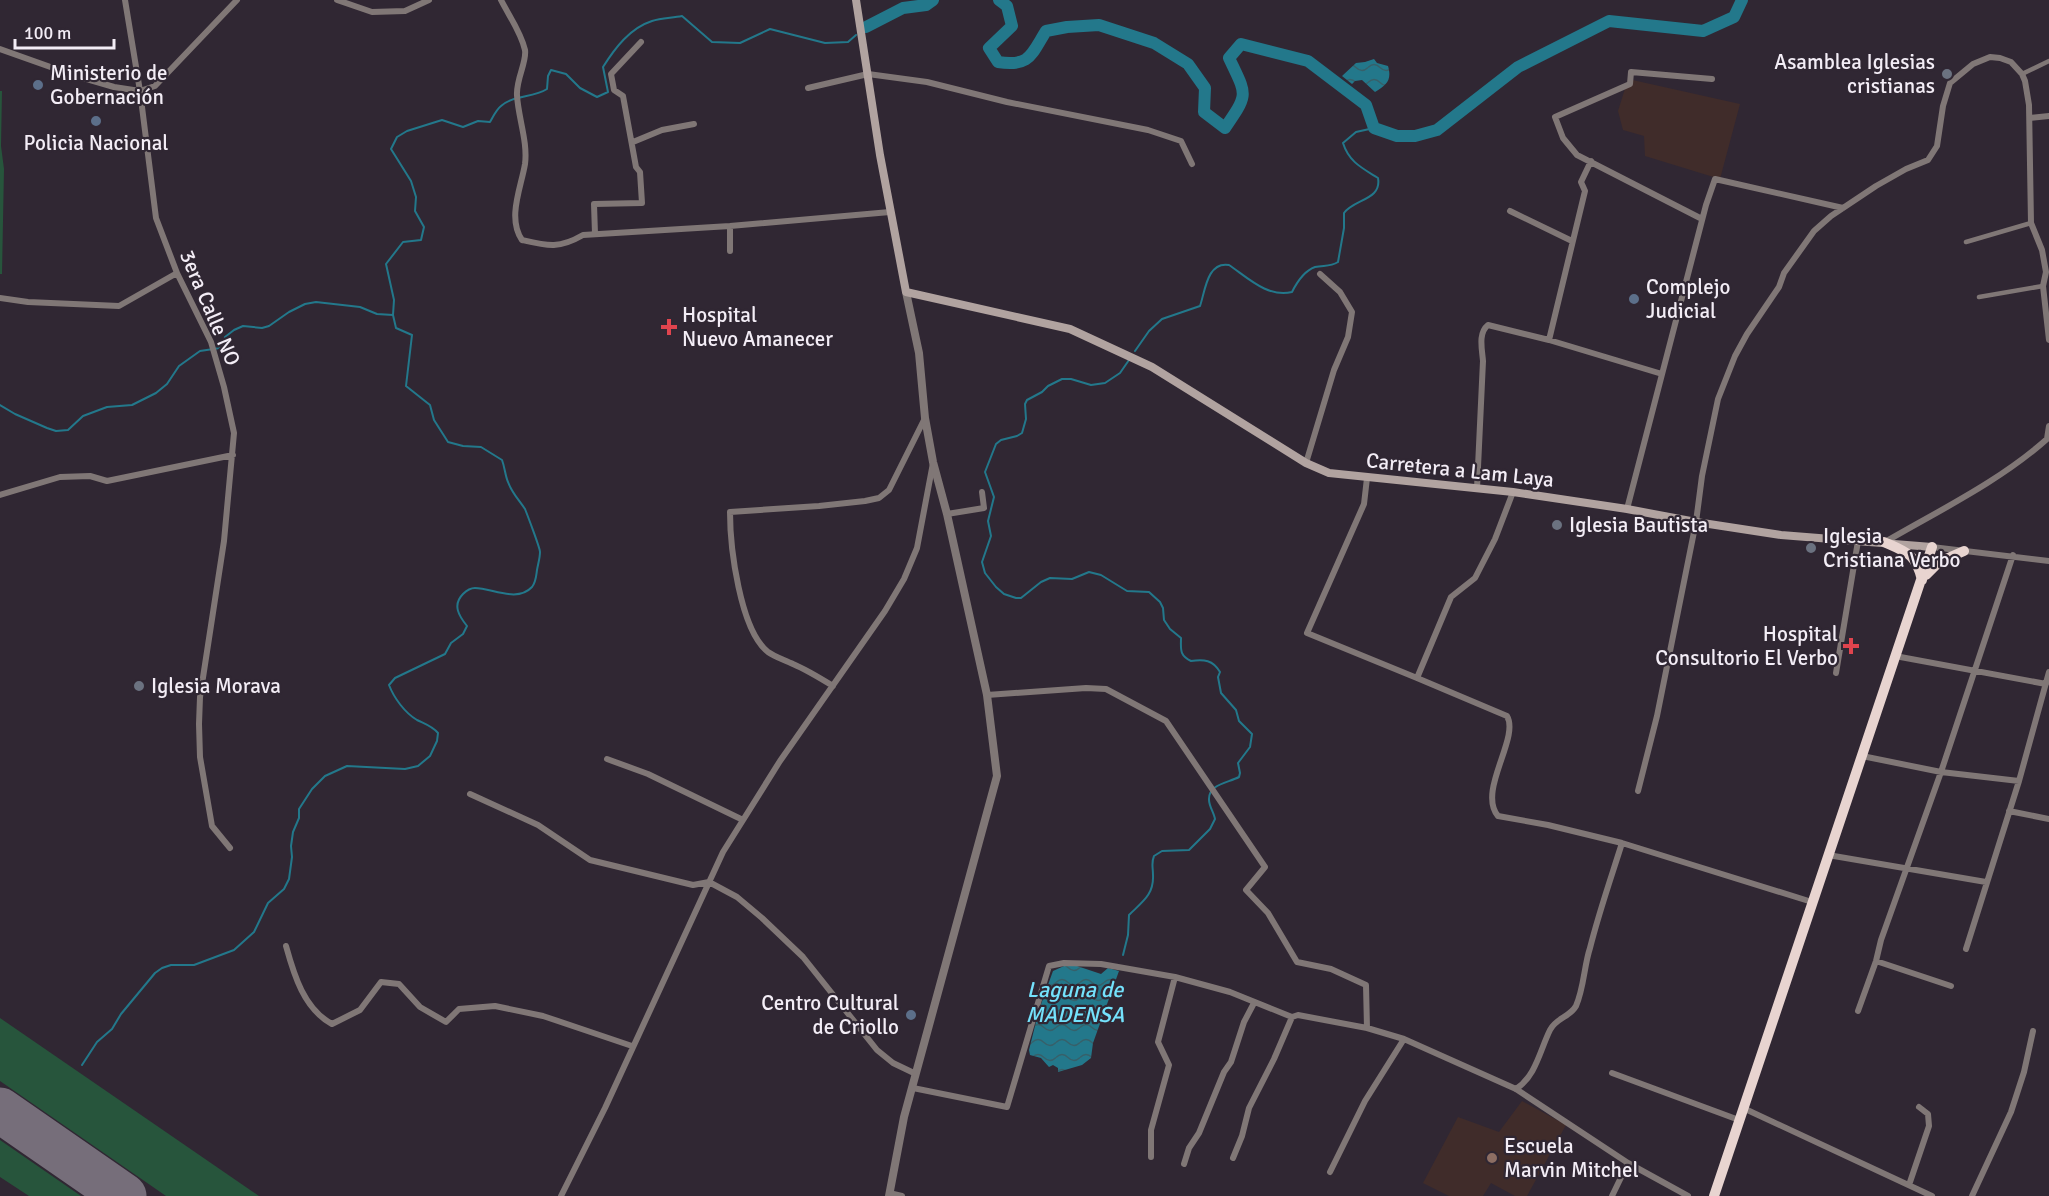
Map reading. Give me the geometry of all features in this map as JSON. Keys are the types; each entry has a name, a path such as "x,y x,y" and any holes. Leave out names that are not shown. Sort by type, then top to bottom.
{"highway":[{"path":"1884,542 1908,552 1915,559 1922,580"},
{"path":"1714,1196 1932,548"},
{"path":"1922,580 1940,562 1964,551"}],"main road":[{"path":"856,0 890,212 906,291"},
{"name":"Carretera a Lam Laya","path":"906,291 1070,329 1152,367 1306,463 1329,473 1513,492 1781,535 1884,542 1932,548"}],"street":[{"name":"3era Calle NO","path":"125,0 140,91 156,218 177,273 211,342 234,433 224,541 200,700 200,757 212,826 230,848"},
{"path":"0,49 73,75 114,87 140,91 155,86 237,0"},
{"path":"337,0 372,12 405,11 429,0"},
{"path":"501,0 525,50 517,95 525,161 515,218 517,232 522,240 556,246 570,243 583,235 730,226 890,212"},
{"path":"595,234 594,204 642,203 639,172 636,167 624,96 614,90 611,74 641,42"},
{"path":"1638,791 1657,716 1718,399 1735,356 1779,287 1784,273 1814,231 1876,186 1928,160 1937,146 1943,106 1950,83 1973,64 1990,57 2011,62 2022,74 2030,105 2031,223 2042,250 2046,272 2043,286 2049,340"},
{"path":"2022,74 2049,61"},
{"path":"1702,219 1577,154 1563,138 1555,117 1630,84 1632,72 1712,79"},
{"path":"808,88 868,74 927,82 1007,102 1148,130 1181,141 1192,164"},
{"path":"2030,118 2049,116"},
{"path":"633,142 663,130 694,124"},
{"path":"1549,340 1585,191 1581,182 1591,161"},
{"path":"1627,509 1702,219 1715,179 1843,208"},
{"path":"1510,211 1572,241"},
{"path":"1966,242 2031,223"},
{"path":"729,251 730,226"},
{"path":"0,298 28,302 119,306 177,273"},
{"path":"1306,463 1334,370 1348,337 1352,312 1340,292 1320,274"},
{"path":"1979,297 2043,286"},
{"path":"902,1196 889,1195 904,1118 997,776 987,695 947,514 933,462 925,418 919,353 906,291"},
{"path":"1477,488 1482,341 1484,328 1488,325 1549,340 1662,374"},
{"path":"833,686 806,670 769,653 756,640 738,587 732,552 730,513 819,506 879,498 889,490 925,418"},
{"path":"1884,542 1990,481 2029,455 2047,439 2049,426"},
{"path":"0,495 60,477 90,476 106,481 233,455"},
{"path":"561,1196 605,1108 723,852 780,761 904,579 917,548 933,462"},
{"path":"1367,478 1364,504 1307,633 1508,716 1511,727 1495,779 1493,800 1494,812 1498,816 1548,825 1622,843 1812,902"},
{"path":"947,514 984,508 982,492"},
{"path":"1417,678 1451,597 1475,578 1495,539 1513,492"},
{"path":"1836,673 1858,541"},
{"name":"Carretera a Lam Laya","path":"1932,548 2013,555 2049,561"},
{"path":"1858,1011 2013,555"},
{"path":"1895,656 2046,684"},
{"path":"1966,949 2019,782 2049,672"},
{"path":"987,695 1086,688 1106,689 1166,720 1264,867 1246,890 1268,913 1297,962 1331,969 1366,985 1367,1028"},
{"path":"1862,756 1941,772 2019,782"},
{"path":"607,759 648,774 743,819"},
{"path":"470,794 538,825 590,860 693,885 709,882 737,897 803,957 877,1050 893,1063 916,1074"},
{"path":"2009,811 2049,819"},
{"path":"1516,1089 1528,1078 1543,1051 1551,1028 1561,1017 1570,1013 1576,1005 1589,950 1622,843"},
{"path":"1828,855 1986,882"},
{"path":"286,946 293,973 309,1004 320,1018 332,1024 360,1010 381,982 399,984 420,1008 446,1022 459,1009 495,1006 543,1016 632,1046"},
{"path":"1876,962 1951,986"},
{"path":"913,1088 1007,1107 1049,966 1064,963 1101,964 1175,977 1230,992 1292,1017 1298,1015 1367,1028 1404,1039 1516,1089 1628,1163 1688,1196"},
{"path":"1151,1157 1152,1130 1168,1065 1158,1042 1175,977"},
{"path":"1184,1164 1224,1072 1231,1062 1244,1022 1254,1003"},
{"path":"1233,1158 1242,1136 1249,1108 1292,1017"},
{"path":"1972,1196 2011,1112 2024,1072 2033,1031"},
{"path":"1330,1172 1365,1101 1404,1039"},
{"path":"1612,1072 1739,1120"},
{"path":"1909,1185 1929,1126 1928,1113 1919,1107"},
{"path":"1743,1108 1932,1196"},
{"path":"1612,1196 1628,1163"}],"shaded area":[{"path":"1628,79 1740,104 1720,179 1645,156 1644,136 1623,130 1618,111"},
{"name":"Escuela Marvin Mitchel","path":"1522,1101 1566,1125 1527,1196 1515,1196 1491,1183 1483,1196 1449,1196 1423,1183 1458,1117 1499,1132"}],"green space":[{"path":"0,91 2,91 1,146 4,169 2,274 0,274"},
{"path":"0,1018 259,1196 166,1196 0,1081"},
{"path":"0,1140 81,1196 29,1196 0,1177"}],"water":[{"path":"1374,59 1377,63 1388,66 1389,75 1385,84 1375,92 1362,80 1352,84 1342,76 1356,63"},
{"name":"Laguna de MADENSA","path":"1064,966 1077,966 1101,974 1108,968 1119,971 1093,1043 1091,1058 1082,1065 1058,1072 1058,1068 1053,1065 1049,1067 1041,1058 1030,1055 1029,1050 1039,1010 1053,971"}],"waterway":[{"path":"866,27 903,8 926,5 933,0"},
{"path":"999,0 1007,6 1012,26 989,48 998,62 1023,61 1033,53 1046,31 1099,25 1154,43 1188,64 1205,88 1204,112 1225,128 1242,100 1242,88 1229,58 1241,44 1308,61 1366,105 1374,128 1397,136 1415,136 1437,130 1518,67 1609,21 1703,31 1734,17 1742,0"},
{"path":"82,1065 97,1042 112,1029 121,1014 155,973 171,965 194,965 234,950 254,932 268,903 284,889 289,879 291,846 293,832 299,818 299,809 312,789 325,776 347,766 405,769 418,766 430,756 438,733 408,713 397,700 389,685 395,678 445,654 451,643 463,634 467,626 457,606 463,594 475,588 504,594 519,594 526,592 535,581 540,552 525,509 506,477 502,460 481,447 448,442 434,420 430,405 406,386 412,335 396,328 393,315 394,300 386,264 403,242 421,240 424,227 415,211 416,197 411,181 391,149 397,137 407,131 442,120 463,127 478,121 490,122 498,109 506,102 547,89 551,70 566,74 580,88 597,97 608,92 603,67 613,53 637,28 655,20 682,16 712,42 740,43 770,29 825,43 848,42 856,35"},
{"path":"1135,351 1149,331 1162,319 1200,306 1211,273 1222,265 1229,265 1267,290 1283,293 1292,292 1307,271 1338,262 1344,228 1344,213 1348,208 1372,195 1378,185 1378,178 1352,160 1343,143 1356,132 1374,128"},
{"path":"0,405 47,428 56,431 68,430 83,416 107,407 132,405 156,393 167,384 179,366 200,351 220,348 224,344 225,337 234,330 243,326 262,328 269,326 305,304 316,302 360,307 377,314 393,315"},
{"path":"1123,955 1128,935 1129,915 1146,898 1152,888 1154,856 1162,851 1189,850 1210,829 1215,819 1209,802 1212,790 1239,777 1238,763 1250,747 1252,734 1239,721 1236,710 1221,693 1218,677 1220,672 1208,661 1191,661 1184,656 1181,638 1170,629 1164,620 1160,602 1149,592 1127,591 1101,575 1089,572 1072,579 1050,578 1041,582 1021,598 1016,598 1004,594 996,587 985,573 982,562 991,536 988,521 994,497 985,472 996,444 1022,433 1026,419 1027,400 1062,379 1071,379 1091,385 1105,383 1120,373 1129,360"}],"runway":[{"path":"0,1110 124,1196"}],"place":[{"name":"Asamblea Iglesias cristianas","path":"1947,74"},
{"name":"Ministerio de Gobernación","path":"38,85"},
{"name":"Policia Nacional","path":"96,121"},
{"name":"Complejo Judicial","path":"1634,299"},
{"name":"Hospital Nuevo Amanecer","path":"669,327"},
{"name":"Iglesia Bautista","path":"1557,525"},
{"name":"Iglesia Cristiana Verbo","path":"1811,548"},
{"name":"Hospital Consultorio El Verbo","path":"1851,646"},
{"name":"Iglesia Morava","path":"139,686"},
{"name":"Centro Cultural de Criollo","path":"911,1015"},
{"name":"Escuela Marvin Mitchel","path":"1492,1158"}]}
